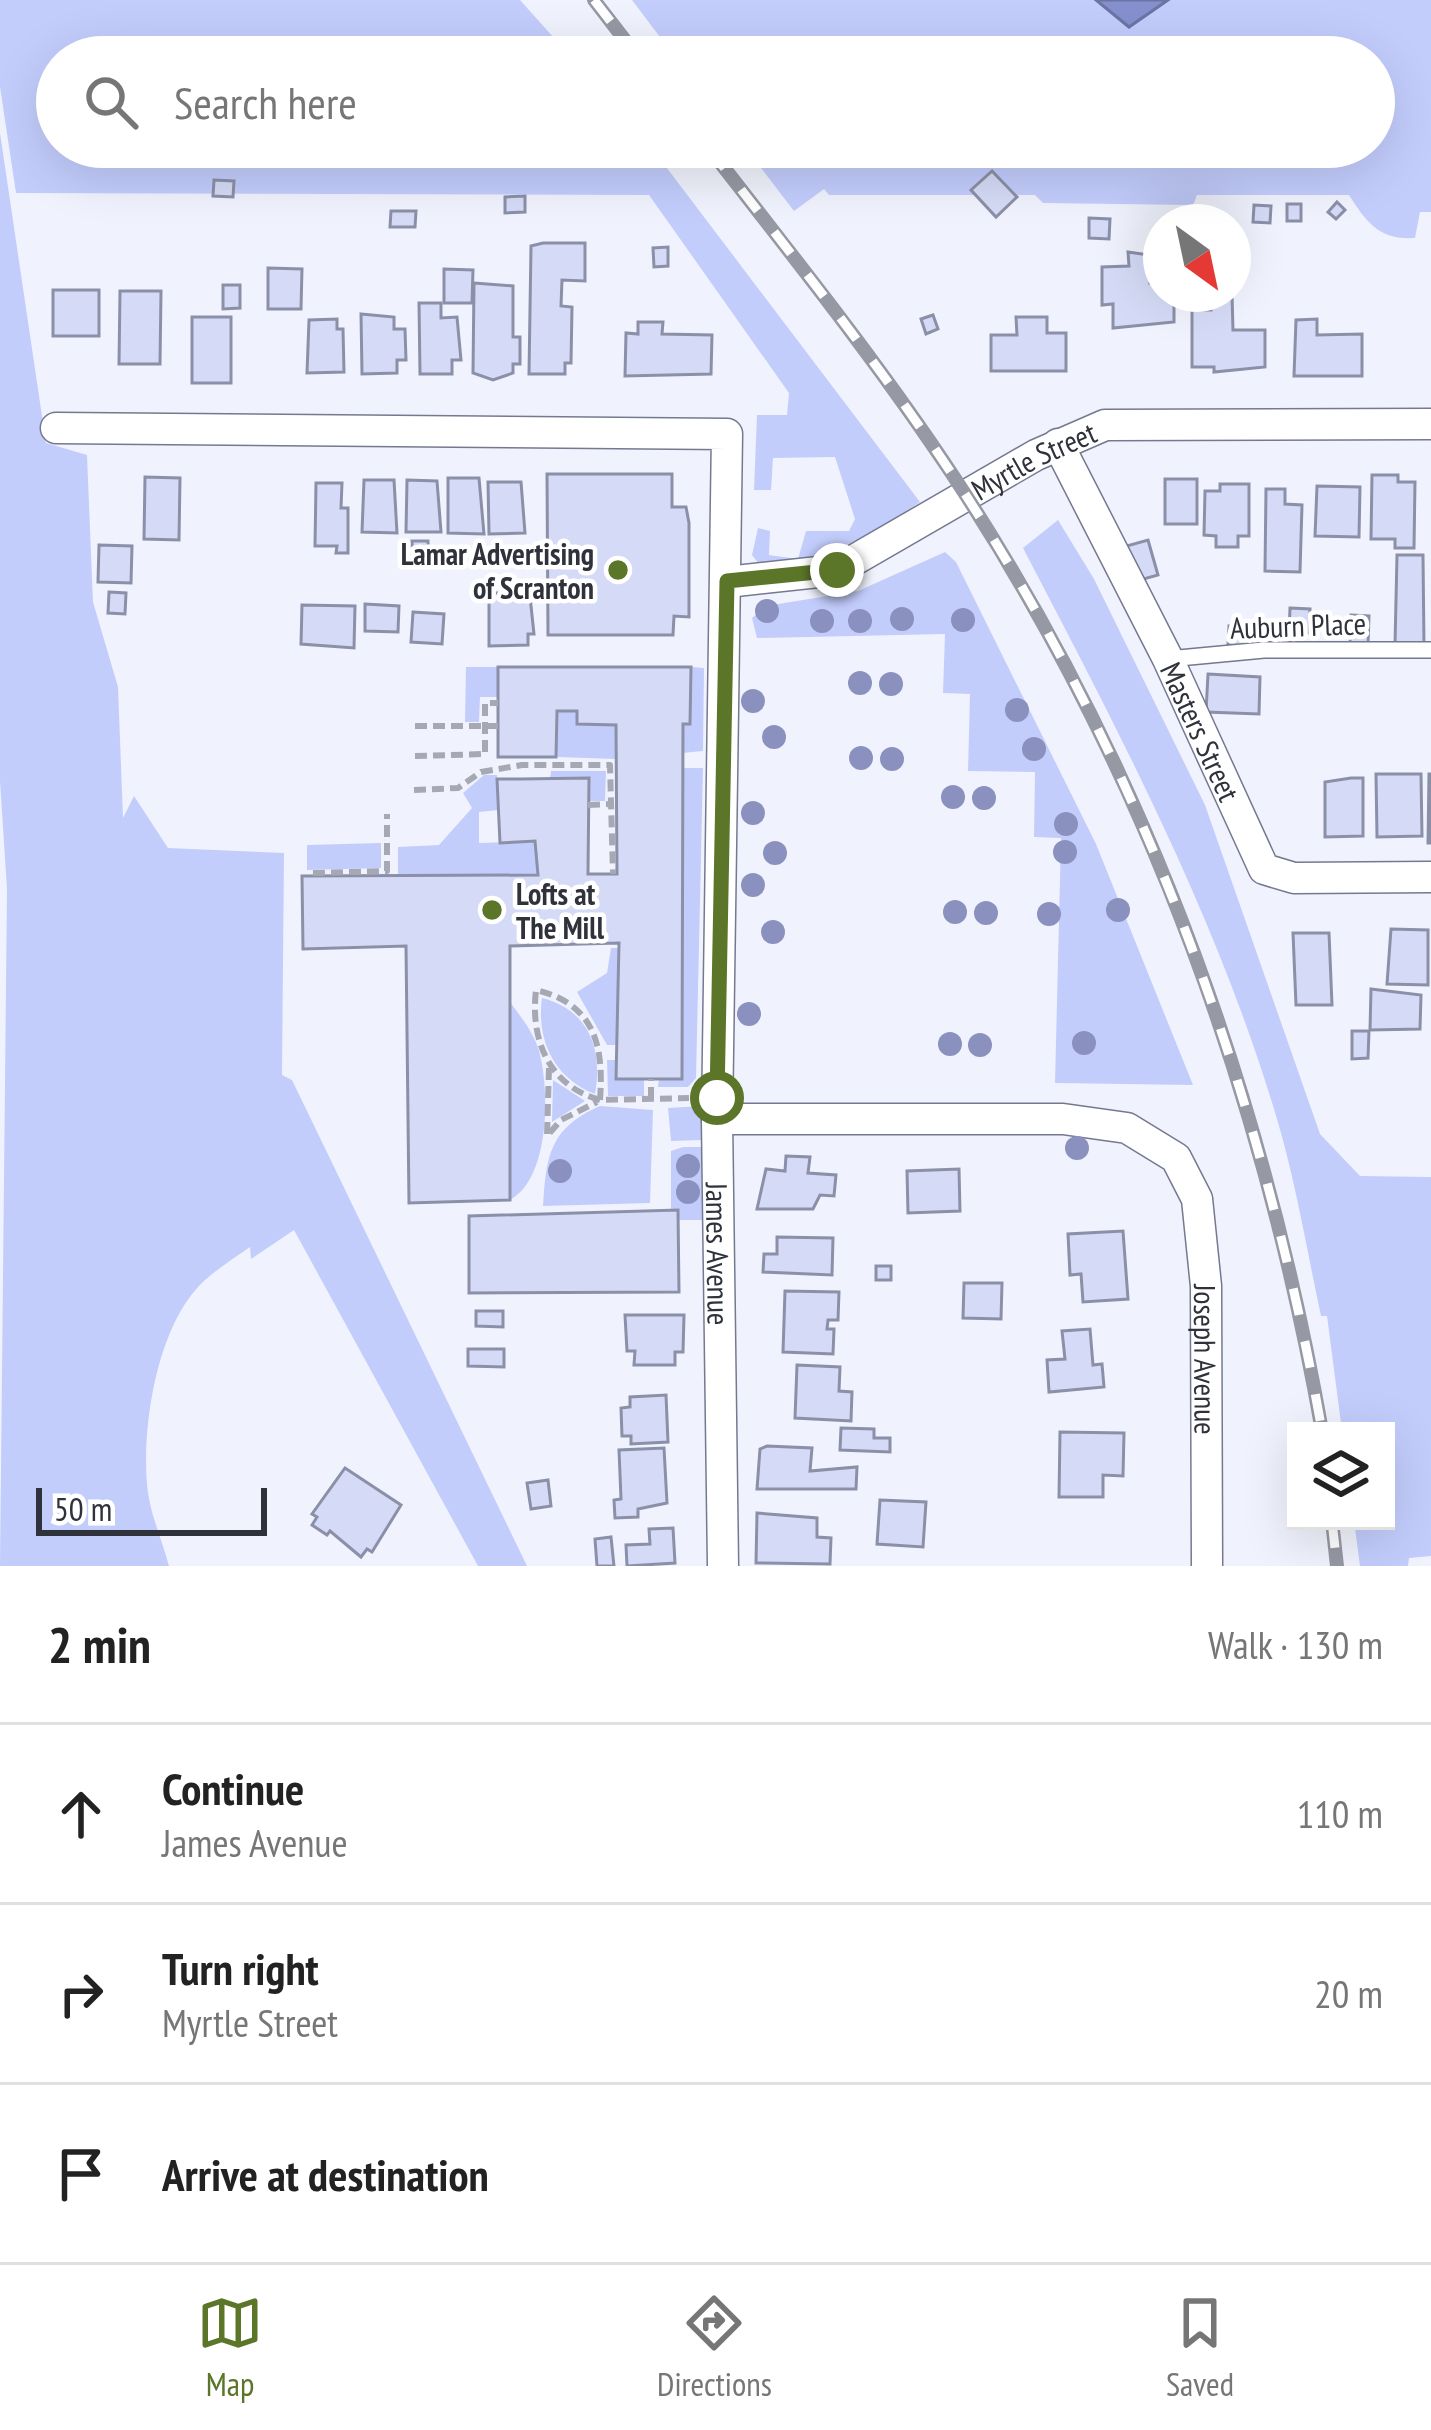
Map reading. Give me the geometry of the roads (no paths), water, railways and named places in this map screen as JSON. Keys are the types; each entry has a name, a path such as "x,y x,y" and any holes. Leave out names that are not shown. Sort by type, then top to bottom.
{"street":[{"name":"Myrtle Street","path":"727,581 837,570 1058,444 1105,425 1431,424"},
{"name":"James Avenue","path":"56,428 727,434 717,1108 723,1566"},
{"name":"Masters Street","path":"1058,444 1168,659 1264,869 1294,878 1431,877"},
{"name":"Joseph Avenue","path":"717,1108 1064,1119 1127,1128 1176,1158 1197,1199 1206,1286 1208,1566"}],"lane":[{"name":"Auburn Place","path":"1168,659 1264,650 1431,650"}],"railway":[{"path":"594,0 622,36"},
{"path":"724,168 864,349 952,474 1021,584 1138,815 1229,1055 1266,1179 1320,1422"},
{"path":"1333,1530 1337,1566"}],"place":[{"name":"Lamar Advertising of Scranton","path":"618,570"},
{"name":"Lofts at The Mill","path":"492,910"}]}
